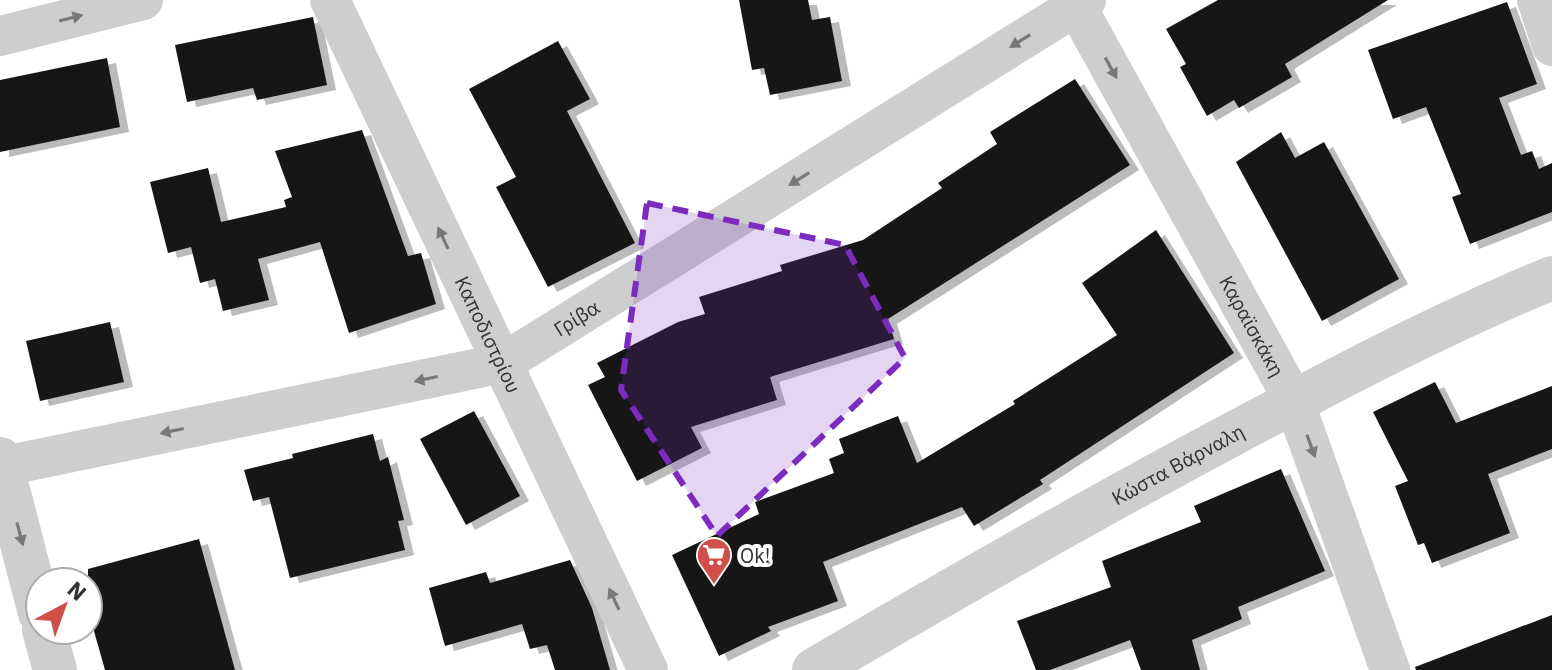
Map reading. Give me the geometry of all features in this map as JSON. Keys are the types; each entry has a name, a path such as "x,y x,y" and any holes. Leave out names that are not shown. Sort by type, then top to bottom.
{"street":[{"path":"0,36 143,0"},
{"name":"Καποδιστρίου","path":"330,0 648,670"},
{"path":"1537,0 1552,46"},
{"name":"Γρίβα","path":"1,464 503,363 1079,2"},
{"name":"Καραϊσκάκη","path":"1079,2 1294,401 1390,670"},
{"name":"Κώστα Βάρναλη","path":"814,670 1046,534 1294,401 1473,311 1552,278"},
{"path":"1,464 28,566"},
{"path":"48,646 55,670"}],"highlighted area":[{"path":"647,203 845,245 905,358 717,536 621,390"}],"building":[{"path":"739,0 808,0 812,20 830,17 842,81 770,95 764,68 752,70"},
{"path":"1218,0 1388,0 1285,64 1292,77 1239,108 1234,100 1207,116 1180,67 1186,64 1166,29"},
{"path":"1507,2 1537,84 1499,98 1521,155 1532,151 1539,169 1552,163 1552,212 1470,244 1452,197 1461,194 1426,107 1393,119 1368,50"},
{"path":"313,17 327,85 257,100 253,88 187,102 175,45"},
{"path":"558,41 590,99 567,111 635,243 548,287 496,187 516,177 469,89"},
{"path":"107,58 120,127 0,152 0,80"},
{"path":"1075,79 1130,165 888,319 894,339 770,377 777,400 691,427 702,448 637,481 588,385 605,377 597,363 678,322 705,314 699,297 782,271 780,265 863,240 942,188 938,183 997,144 990,132"},
{"path":"362,130 408,256 421,253 436,304 349,333 320,242 258,259 269,300 223,311 215,279 200,283 191,247 168,253 150,182 208,168 221,222 286,207 284,200 292,197 275,151"},
{"path":"1281,132 1295,158 1324,142 1399,279 1322,321 1236,162"},
{"path":"1156,230 1234,353 1040,480 1043,484 974,526 962,507 823,562 838,601 768,627 771,631 719,656 672,555 759,514 755,502 834,473 829,459 844,453 839,439 898,416 917,463 1015,404 1013,401 1117,335 1082,283"},
{"path":"110,322 124,382 40,401 26,341"},
{"path":"1435,382 1456,423 1552,386 1552,449 1488,474 1510,533 1432,563 1424,543 1418,545 1395,486 1408,481 1373,412"},
{"path":"474,411 520,496 466,525 420,439"},
{"path":"373,434 380,461 388,457 404,520 398,521 405,550 290,578 269,497 253,501 244,470 293,458 292,454"},
{"path":"1281,469 1325,571 1238,607 1242,619 1192,640 1200,670 1141,670 1130,640 1050,670 1036,670 1017,621 1111,587 1102,561 1201,522 1194,506"},
{"path":"199,539 235,670 105,670 98,646 104,646 104,566 99,566"},
{"path":"570,560 592,608 610,670 555,670 547,645 530,649 522,624 445,646 429,588 486,572 490,583"},
{"path":"1552,615 1552,670 1416,670 1415,667"}],"place":[{"name":"Ok!","path":"714,586"}]}
